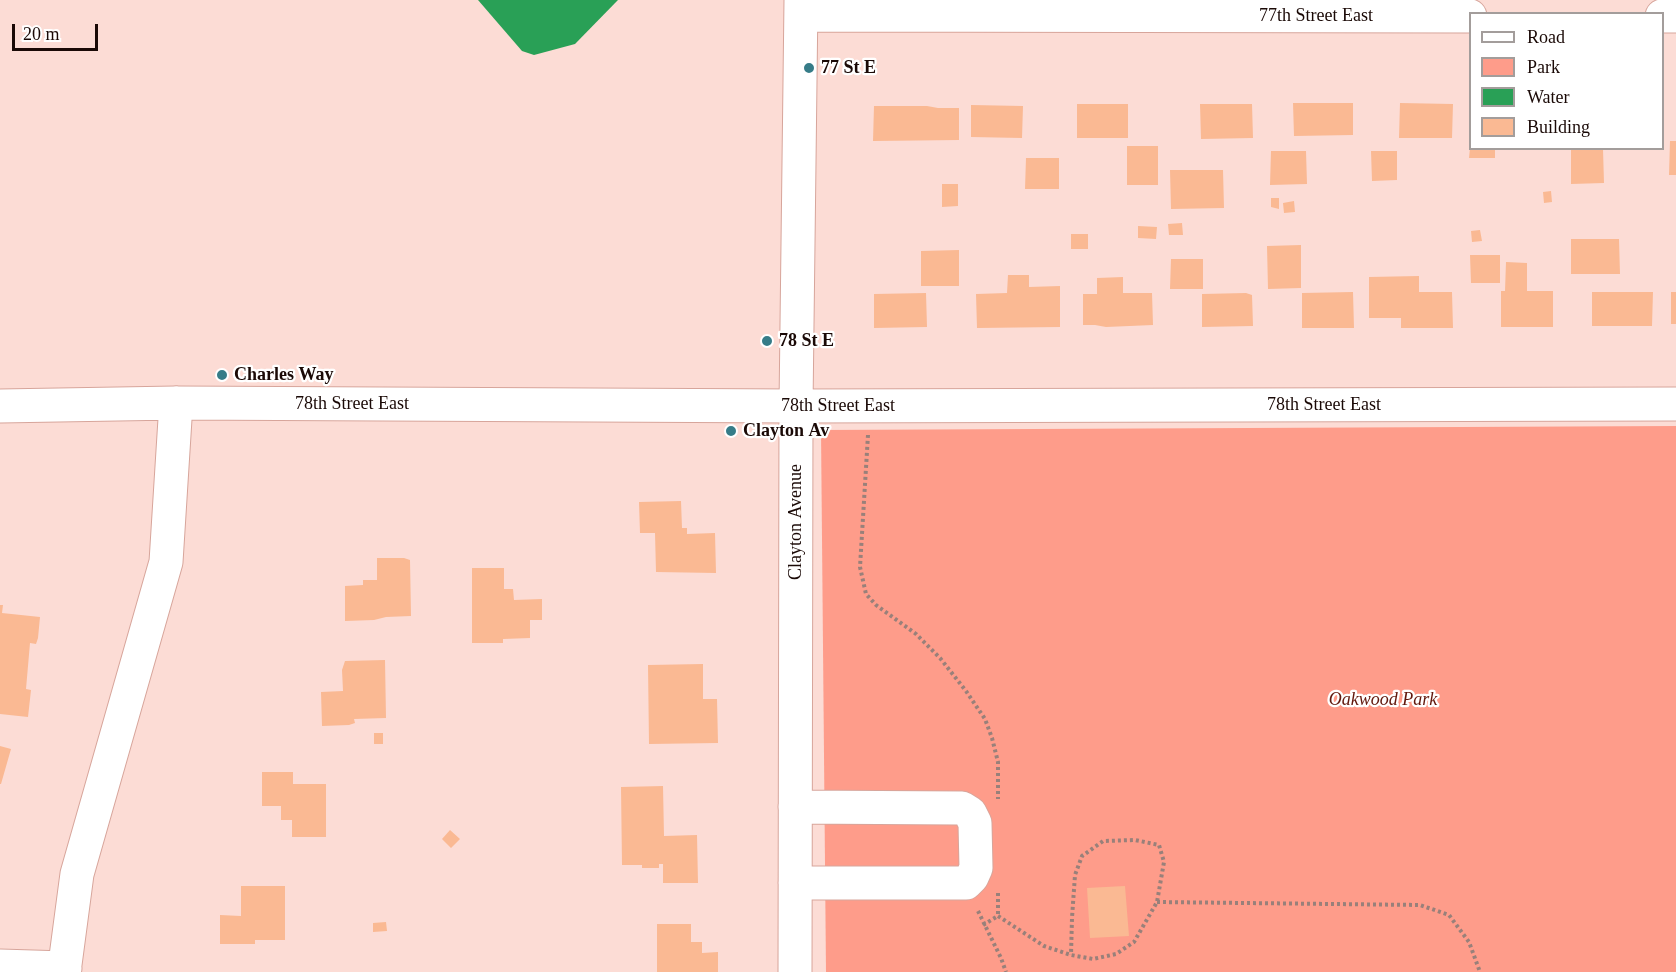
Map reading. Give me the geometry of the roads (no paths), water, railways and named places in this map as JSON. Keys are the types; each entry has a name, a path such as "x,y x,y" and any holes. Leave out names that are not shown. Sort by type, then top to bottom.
{"street":[{"name":"77th Street East","path":"802,8 1469,16"},
{"name":"Clayton Avenue","path":"795,972 796,406 802,8"},
{"name":"78th Street East","path":"0,406 176,402 796,406 1676,404"},
{"path":"0,966 64,970 77,874 166,562 176,402"},
{"path":"795,807 962,808 970,813 975,823 976,868 966,883 795,883"}],"water":[{"path":"478,0 618,0 575,44 534,55 522,51"}],"place":[{"name":"77 St E","path":"809,68"},
{"name":"78 St E","path":"767,341"},
{"name":"Charles Way","path":"222,375"},
{"name":"Clayton Av","path":"731,431"}],"park label":[{"name":"Oakwood Park","path":"1383,700"}]}
